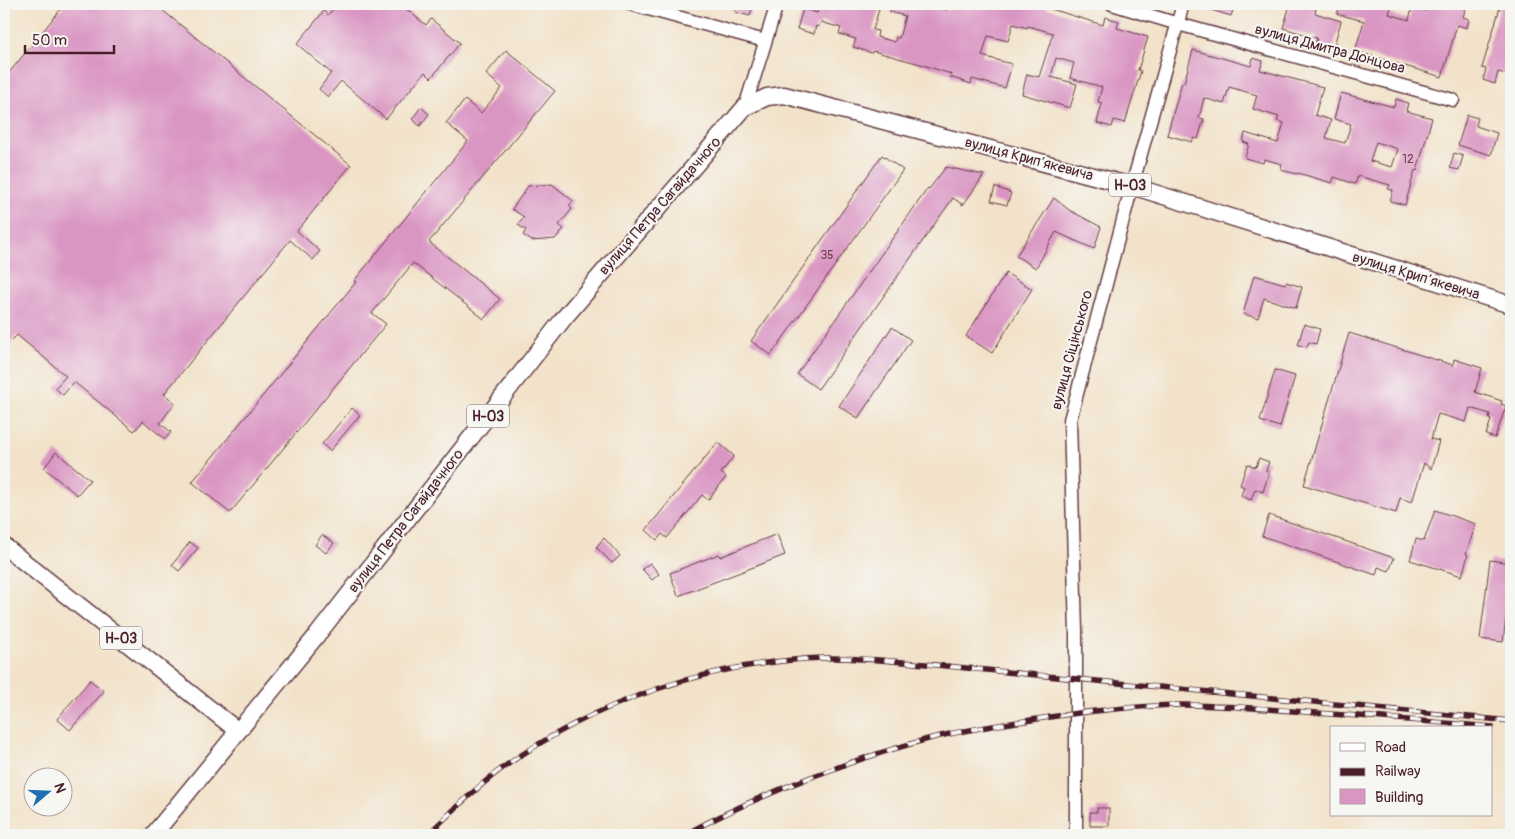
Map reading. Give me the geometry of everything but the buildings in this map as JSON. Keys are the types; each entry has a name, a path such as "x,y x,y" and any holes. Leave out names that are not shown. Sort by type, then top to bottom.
{"main road":[{"name":"вулиця Крипʼякевича","path":"745,107 767,97 784,95 1132,186 1511,305"},
{"name":"вулиця Петра Сагайдачного","path":"154,835 324,626 564,318 745,107"},
{"name":"Н-03","path":"4,546 238,731"}],"street":[{"path":"630,4 765,41"},
{"name":"вулиця Петра Сагайдачного","path":"745,107 777,4"},
{"name":"вулиця Дмитра Донцова","path":"1112,4 1454,100"},
{"name":"вулиця Сіцінського","path":"1076,835 1076,632 1070,420 1132,186 1183,4"}],"railway":[{"path":"427,835 474,791 504,767 577,723 656,689 739,667 782,661 824,658 888,661 1511,721"},
{"path":"684,835 774,792 868,757 932,738 1068,714 1180,705 1266,709 1479,726"}]}
